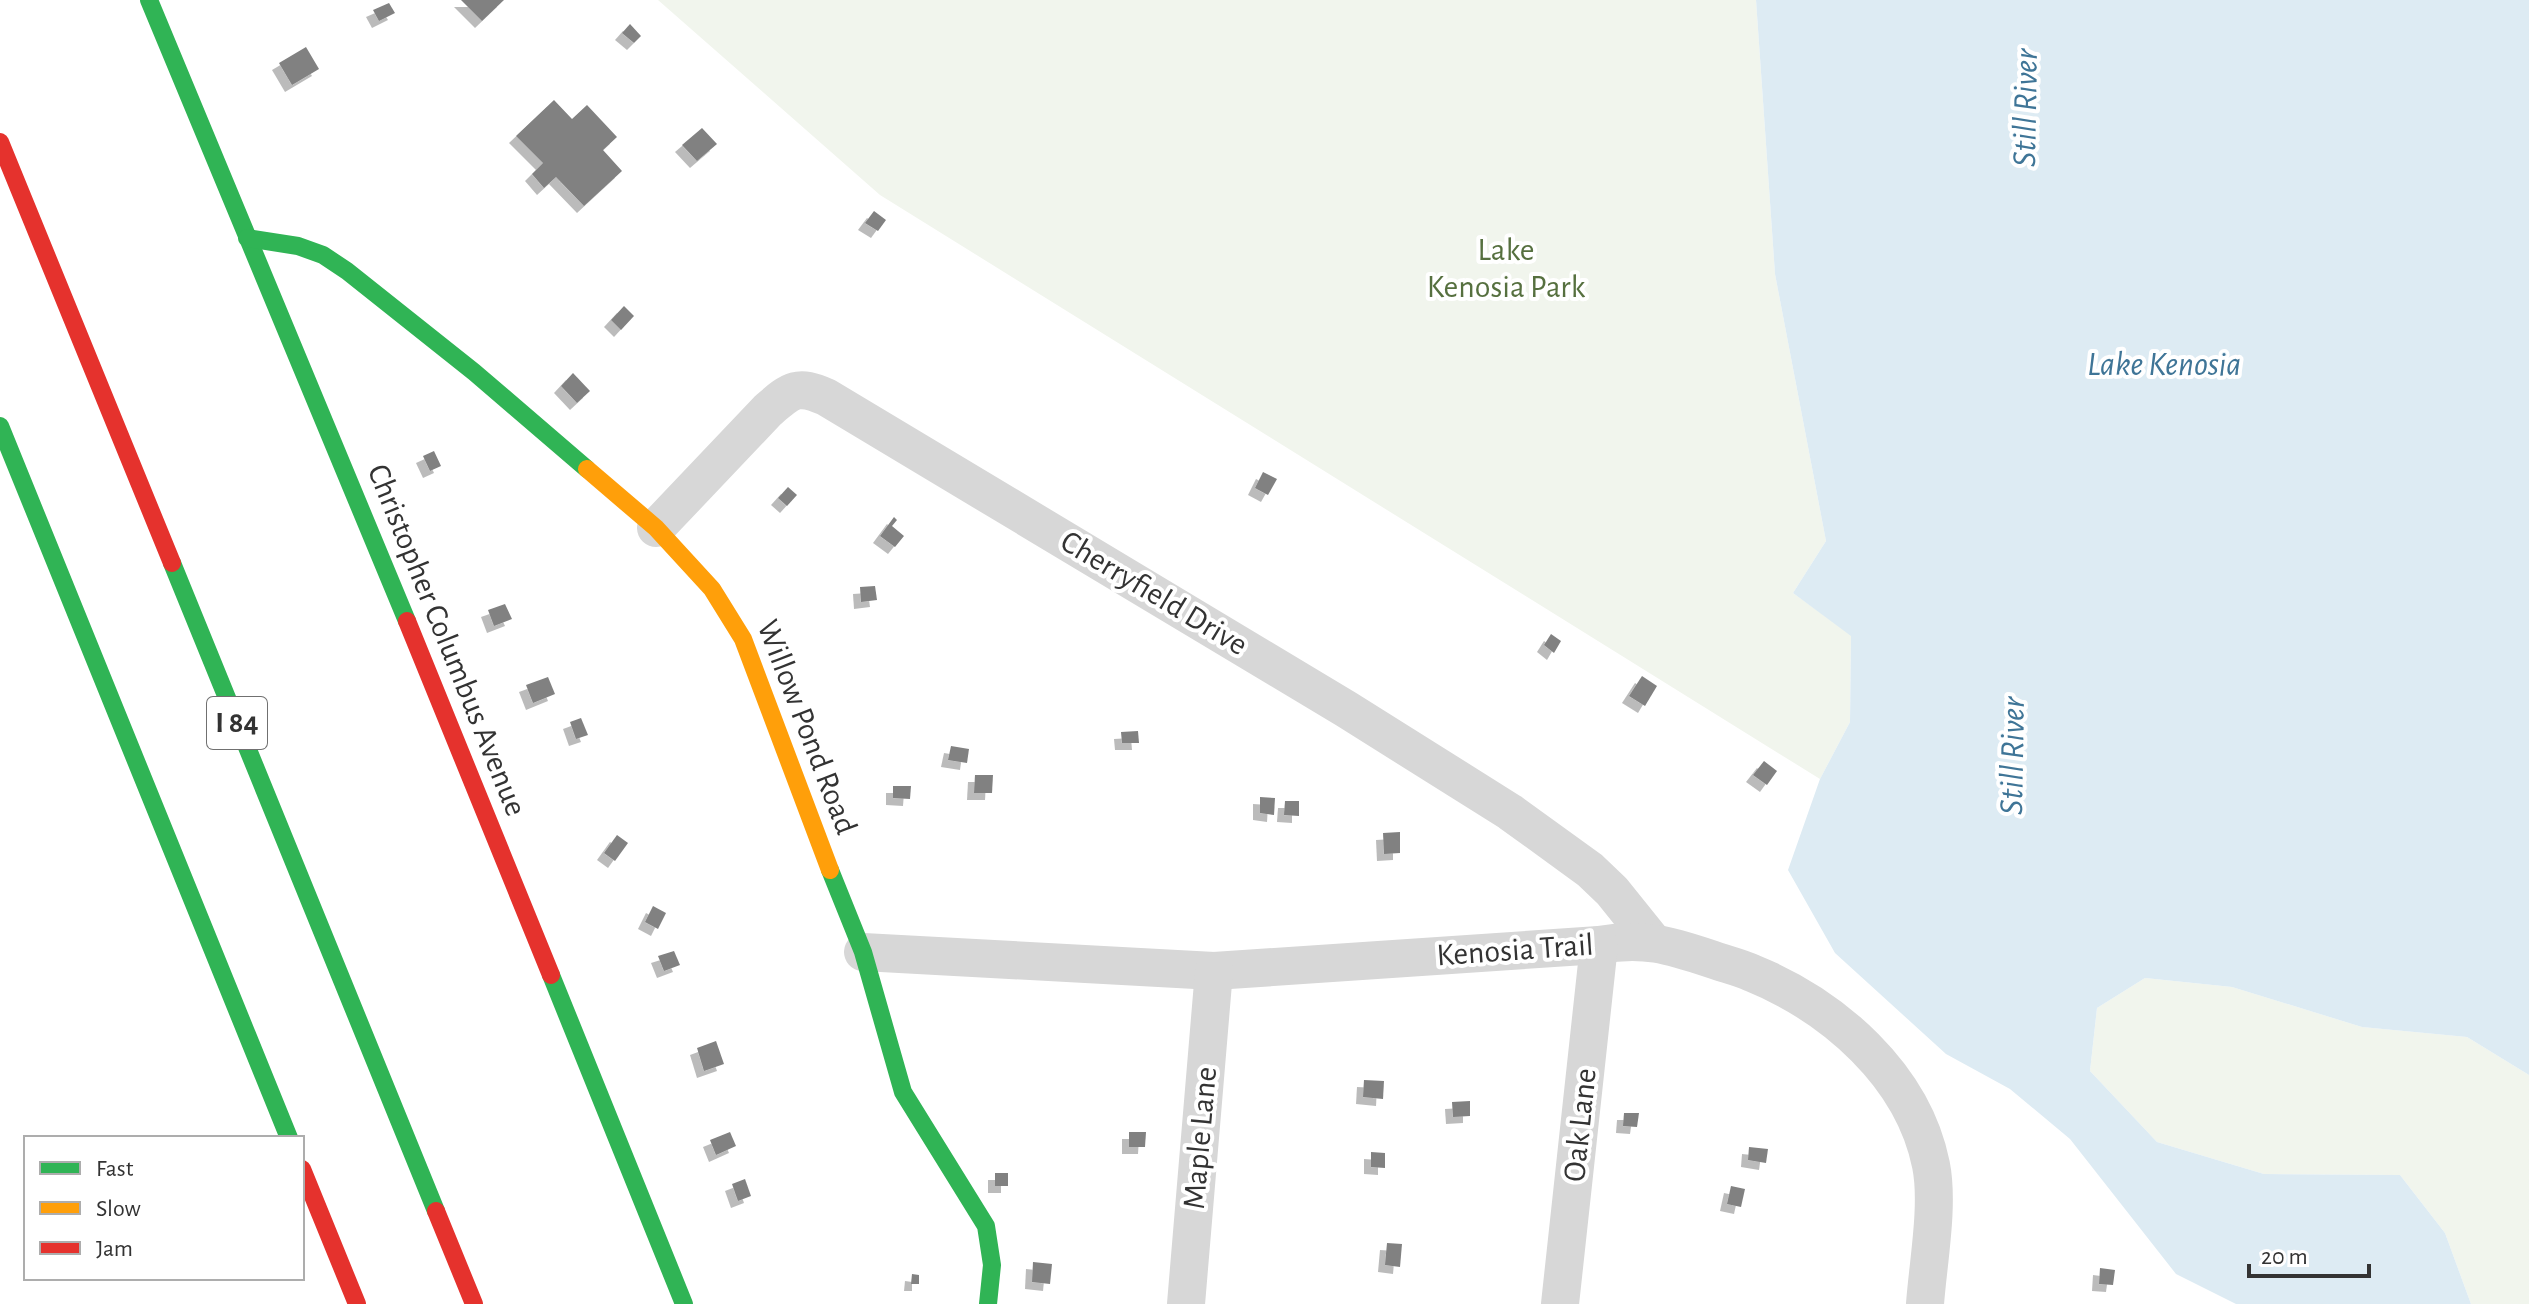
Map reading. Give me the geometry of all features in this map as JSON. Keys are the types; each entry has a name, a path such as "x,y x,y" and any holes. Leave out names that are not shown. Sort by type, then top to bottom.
{"main road":[{"name":"Christopher Columbus Avenue","path":"149,0 433,682 684,1304"},
{"name":"I 84","path":"0,142 474,1304"},
{"name":"Willow Pond Road","path":"247,238 298,246 323,255 347,271 474,372 656,528 712,589 743,639 771,709 809,819 863,952 903,1092 986,1226 993,1269 988,1304"},
{"path":"0,426 288,1136"},
{"path":"304,1174 357,1304"}],"street":[{"name":"Cherryfield Drive","path":"656,528 768,410 798,389 813,391 1305,684 1510,812 1590,870 1612,891 1653,942"},
{"name":"Kenosia Trail","path":"863,952 1214,971 1623,941 1653,942 1751,972 1809,1003 1860,1042 1897,1086 1911,1109 1931,1165 1933,1208 1925,1304"},
{"name":"Oak Lane","path":"1560,1304 1599,945"},
{"name":"Maple Lane","path":"1186,1304 1214,971"}],"green space":[{"name":"Lake Kenosia Park","path":"658,0 1756,0 1775,274 1826,541 1793,593 1851,635 1850,722 1820,779 880,195"},
{"path":"2145,978 2232,987 2362,1027 2467,1037 2529,1075 2529,1304 2471,1304 2445,1233 2400,1175 2264,1174 2157,1142 2090,1071 2097,1008"}],"water":[{"name":"Lake Kenosia","path":"1756,0 2529,0 2529,1075 2467,1037 2362,1027 2232,987 2145,978 2097,1008 2090,1071 2157,1142 2264,1174 2400,1175 2445,1233 2471,1304 2236,1304 2176,1274 2070,1139 2010,1089 1946,1054 1835,953 1788,870 1820,779 1850,722 1851,636 1793,593 1826,541 1775,274"}],"building":[{"path":"461,0 504,0 482,21"},
{"path":"389,3 395,13 379,21 373,10"},
{"path":"630,24 641,36 634,43 622,33"},
{"path":"306,47 319,69 292,85 279,63"},
{"path":"554,100 572,119 587,105 617,137 603,150 622,171 584,206 556,177 544,188 532,174 543,163 516,136"},
{"path":"702,128 717,144 697,161 682,145"},
{"path":"874,211 886,220 878,231 865,223"},
{"path":"624,306 634,316 621,330 611,320"},
{"path":"573,373 590,391 577,403 561,386"},
{"path":"434,451 441,466 430,471 423,456"},
{"path":"1263,472 1277,479 1268,495 1255,488"},
{"path":"788,487 797,495 787,506 778,498"},
{"path":"894,517 897,520 892,526 904,536 895,547 880,536"},
{"path":"875,586 877,600 861,602 860,587"},
{"path":"505,604 512,619 494,626 488,610"},
{"path":"1551,634 1561,641 1554,653 1544,645"},
{"path":"1642,676 1657,686 1645,706 1629,696"},
{"path":"548,677 555,694 533,703 526,685"},
{"path":"581,718 588,735 576,739 570,722"},
{"path":"1138,731 1139,743 1122,743 1121,732"},
{"path":"951,746 969,749 967,763 948,760"},
{"path":"1764,761 1777,771 1767,785 1753,775"},
{"path":"975,775 993,775 992,793 974,793"},
{"path":"893,786 911,786 910,799 893,798"},
{"path":"1260,797 1275,798 1274,815 1260,813"},
{"path":"1285,801 1299,801 1299,816 1284,815"},
{"path":"1400,832 1400,853 1384,854 1383,833"},
{"path":"617,835 628,843 615,861 604,853"},
{"path":"653,906 666,913 658,929 645,922"},
{"path":"674,951 680,965 664,971 658,956"},
{"path":"716,1041 724,1064 704,1071 697,1048"},
{"path":"1364,1080 1384,1081 1383,1099 1363,1097"},
{"path":"1470,1101 1470,1116 1453,1117 1452,1102"},
{"path":"1624,1113 1639,1113 1637,1127 1623,1126"},
{"path":"730,1132 736,1146 716,1155 710,1140"},
{"path":"1129,1132 1146,1132 1145,1147 1129,1147"},
{"path":"1749,1147 1768,1149 1766,1163 1748,1160"},
{"path":"1371,1152 1385,1153 1385,1168 1371,1167"},
{"path":"995,1173 1008,1173 1008,1186 995,1186"},
{"path":"745,1179 751,1196 738,1201 732,1184"},
{"path":"1731,1186 1745,1189 1741,1207 1727,1204"},
{"path":"1387,1243 1402,1244 1400,1267 1385,1265"},
{"path":"1033,1262 1052,1264 1050,1284 1032,1282"},
{"path":"2100,1268 2115,1270 2113,1285 2099,1284"},
{"path":"912,1274 919,1275 919,1284 911,1284"}],"traffic: fast":[{"path":"149,0 407,621"},
{"path":"247,238 298,246 323,255 347,271 474,372 587,469"},
{"path":"0,426 288,1136"},
{"path":"172,563 436,1211"},
{"path":"830,870 863,952 903,1092 986,1226 992,1265 988,1304"},
{"path":"551,975 684,1304"}],"traffic: slow":[{"path":"587,469 656,528 712,589 743,639 830,870"}],"traffic: jam":[{"path":"0,142 172,563"},
{"path":"407,621 551,975"},
{"path":"304,1174 357,1304"},
{"path":"436,1211 474,1304"}],"water label":[{"name":"Still River","path":"2026,108"},
{"name":"Still River","path":"2013,756"}]}
